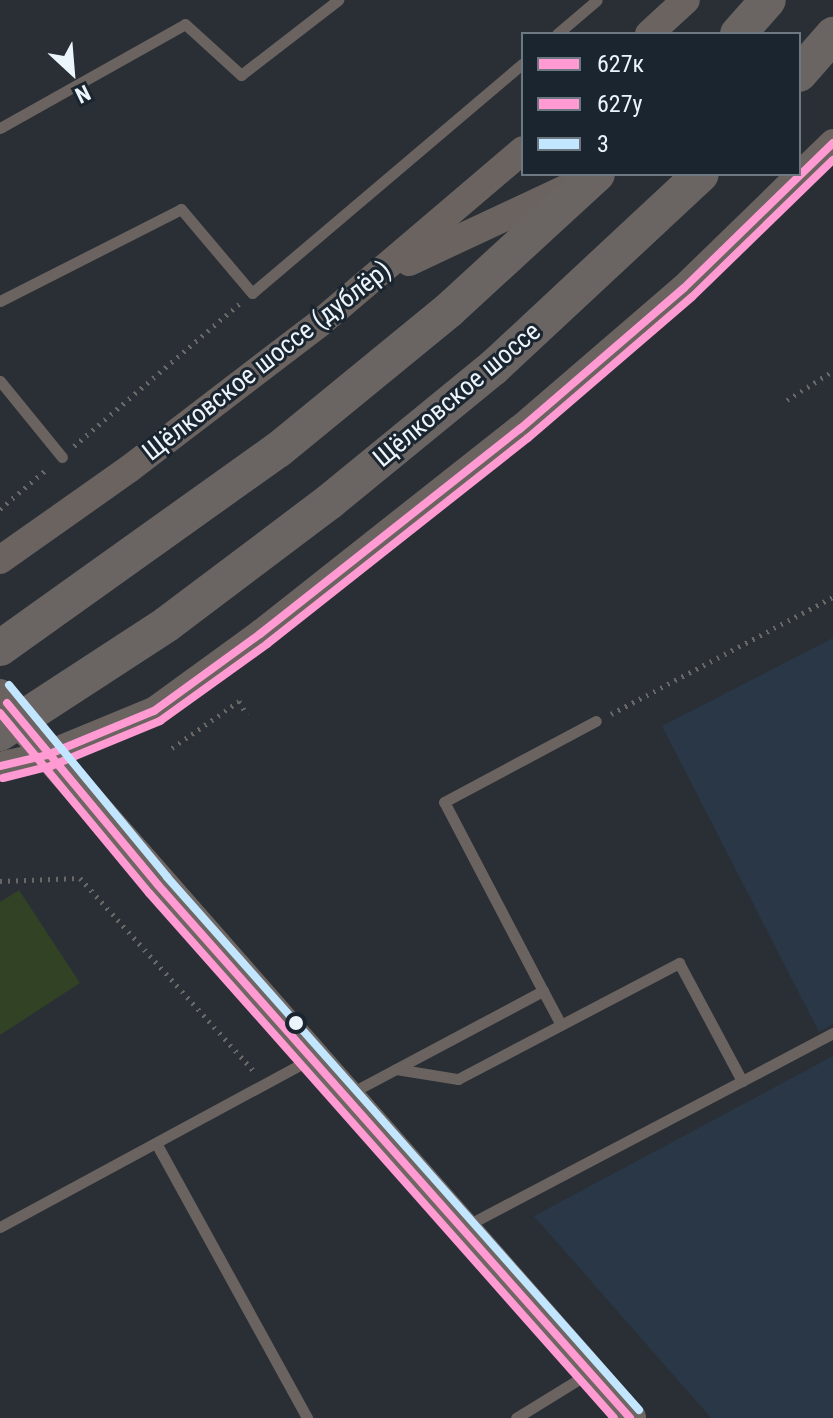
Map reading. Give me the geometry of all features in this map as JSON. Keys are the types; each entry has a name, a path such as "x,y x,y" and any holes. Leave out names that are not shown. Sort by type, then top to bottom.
{"main road":[{"path":"740,32 768,0"},
{"path":"801,72 833,35"},
{"path":"0,648 278,450 449,310 594,176"},
{"name":"Щёлковское шоссе","path":"6,716 167,624 329,502 493,368 699,176"},
{"path":"6,716 47,755 630,1418"}],"street":[{"path":"651,32 686,0"},
{"path":"801,174 833,143"},
{"name":"Щёлковское шоссе (дублёр)","path":"0,560 129,469 372,279 521,152"},
{"path":"372,279 592,176"},
{"path":"0,766 47,755 154,711 273,625 520,429 684,288 799,176"}],"lane":[{"path":"0,128 185,24 241,75 338,0"},
{"path":"559,32 597,0"},
{"path":"0,301 181,209 252,293 521,65"},
{"path":"0,381 62,457"},
{"path":"561,1025 444,802 596,721"},
{"path":"396,1069 458,1079 679,963 742,1081"},
{"path":"345,1096 543,991"},
{"path":"462,1228 833,1033"},
{"path":"0,1227 312,1058"},
{"path":"156,1143 307,1418"},
{"path":"516,1418 590,1373"}],"path":[{"path":"0,509 252,293"},
{"path":"787,400 833,371"},
{"path":"596,721 833,597"},
{"path":"172,748 239,701 247,715"},
{"path":"0,881 80,878 265,1084"}],"shaded area":[{"path":"833,638 833,1024 819,1032 662,726"},
{"path":"833,1056 833,1418 711,1418 534,1216"}],"green space":[{"path":"19,890 80,983 0,1035 0,902"}],"transit line":[{"name":"627к","path":"801,174 833,143"},
{"name":"627у","path":"3,778 51,766 160,721 267,644 528,438 692,297 833,160"},
{"name":"627к","path":"0,766 47,755 154,711 260,634 520,429 684,288 799,176"},
{"name":"3","path":"9,685 167,877 639,1410"},
{"name":"627к","path":"7,703 158,885 630,1418"},
{"name":"627у","path":"0,713 149,893 614,1418"}]}
